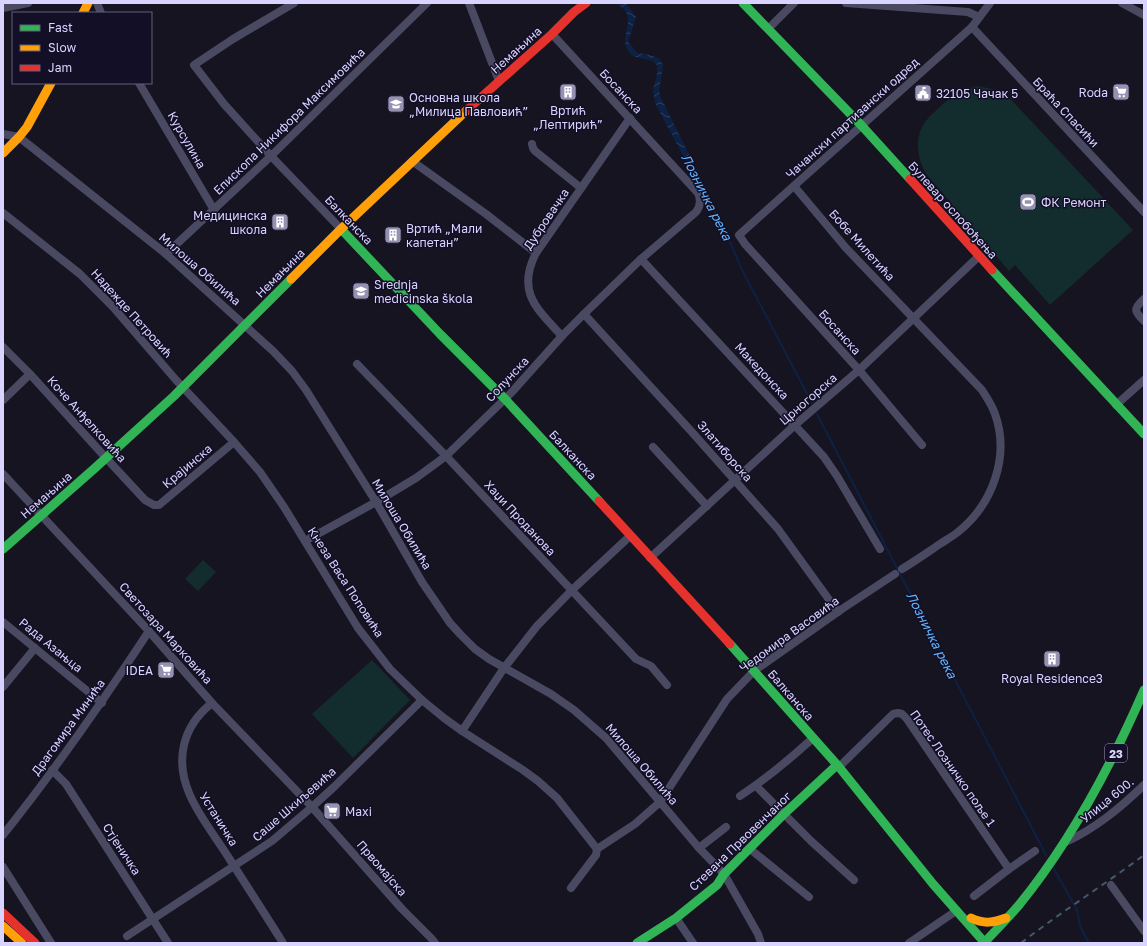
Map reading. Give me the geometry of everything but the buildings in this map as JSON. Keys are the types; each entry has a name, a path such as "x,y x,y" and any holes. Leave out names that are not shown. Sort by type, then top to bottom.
{"street":[{"path":"3,8 28,3"},
{"path":"84,12 88,3"},
{"name":"Балканска","path":"294,3 233,39 194,65 224,104 271,156 592,492 630,536 754,671 838,766 956,911 987,942"},
{"name":"Епископа Никифора Максимовића","path":"166,254 271,156 427,3"},
{"path":"469,3 499,81"},
{"name":"Немањина","path":"3,549 183,388 341,229 412,161 552,34 582,3"},
{"name":"Немањина","path":"574,12 586,3"},
{"name":"Булевар ослобођења","path":"743,3 862,126 979,256 1144,434"},
{"path":"768,29 794,3"},
{"path":"846,3 968,12 979,17"},
{"name":"Чачански партизански одред","path":"739,235 972,27 990,3"},
{"path":"1122,3 1144,15"},
{"name":"Браћа Спасићи","path":"972,27 1144,212"},
{"name":"Босанска","path":"552,34 698,194 700,202"},
{"path":"3,154 19,138 27,127 50,84"},
{"name":"Курсулина","path":"140,84 214,210"},
{"name":"Дубровачка","path":"562,336 538,311 532,299 528,281 530,264 536,253 630,118"},
{"name":"Милоша Обилића","path":"3,134 19,138 166,254 246,325 292,371 306,390 376,502 422,582 450,623 475,649 504,668 551,694 574,710 606,738 699,848 724,874 758,934 761,943"},
{"path":"532,144 535,151 581,188"},
{"path":"412,161 486,214 536,253"},
{"name":"Бобе Милетића","path":"794,186 846,248 913,318"},
{"name":"Солунска","path":"305,541 416,478 446,456 505,400 562,336 584,314 641,259 696,212 700,202"},
{"name":"Надежде Петровић","path":"3,213 80,274 113,307 183,388"},
{"name":"Босанска","path":"739,235 750,250 859,370 922,445"},
{"name":"Црногорска","path":"650,558 795,425 859,370 979,256"},
{"name":"Македонска","path":"641,259 824,457 837,476 880,549"},
{"path":"1144,299 1136,307 1136,311 1144,321"},
{"name":"Златиборска","path":"584,314 778,528 838,612"},
{"name":"Чедомира Васовића","path":"597,849 635,824 660,802 727,699 754,671 838,612 958,532 975,515 991,492 1000,460 1001,444 995,415 990,402 982,390 913,318"},
{"name":"Коче Анђелковића","path":"3,347 30,374 145,500 154,505"},
{"name":"Хаџи Проданова","path":"357,364 446,456 636,659 650,666 667,685"},
{"path":"3,400 30,374"},
{"path":"1116,405 1144,380"},
{"name":"Кнеза Васа Поповића","path":"183,388 203,408 260,472 284,507 358,628 390,669 422,700 462,731 538,781 557,798 597,849"},
{"name":"Крајинска","path":"154,505 159,505 234,442"},
{"path":"653,446 707,506"},
{"name":"Светозара Марковића","path":"3,474 149,631 212,703 312,807"},
{"path":"462,731 504,668 536,626 630,536"},
{"name":"Рада Азањца","path":"3,622 102,703"},
{"name":"Драгомира Минића","path":"3,835 102,703 149,631"},
{"path":"3,687 35,648"},
{"name":"23","path":"987,942 1031,889 1063,844 1090,801 1134,715 1144,690"},
{"name":"Саше Шкиљевића","path":"127,936 272,841 336,786 422,700"},
{"name":"Устаничка","path":"212,703 192,724 185,739 182,752 182,774 187,790 197,810 283,943"},
{"name":"Потес Лозничко поље 1","path":"838,766 893,714 902,714 907,719 1009,869"},
{"path":"740,796 756,786 812,738"},
{"name":"Стевана Првовенчаног","path":"637,943 676,918 717,885 724,874 784,814 838,766"},
{"name":"Стјеничка","path":"52,770 66,784 168,943"},
{"name":"Улица 600.","path":"1063,844 1082,835 1102,822 1119,809 1144,785"},
{"path":"756,786 811,841 854,880"},
{"name":"Првомајска","path":"312,807 430,941"},
{"path":"699,848 726,827"},
{"path":"571,888 596,855 597,849"},
{"path":"750,849 809,897"},
{"path":"974,896 1035,851"},
{"path":"3,867 51,943"},
{"name":"Балканска","path":"923,871 936,880 971,918 987,942"},
{"path":"1111,885 1144,931"},
{"path":"909,943 956,911"},
{"path":"3,913 35,943"},
{"path":"971,918 986,924 997,922 1009,916"},
{"path":"676,918 693,943"},
{"path":"3,926 22,943"}],"green space":[{"name":"ФК Ремонт","path":"978,86 997,90 1006,94 1133,230 1050,305 1015,265 1009,271 926,174 920,161 918,141 925,122 943,104 955,95 968,88"},
{"path":"203,560 216,572 198,591 185,579"},
{"path":"372,660 410,700 353,758 312,714"}],"water":[{"path":"617,3 626,3 636,17 628,42 638,53 650,55 660,59 663,66 659,91 661,98 709,195 705,197 655,103 653,90 657,74 657,65 652,61 637,57 629,52 625,42 628,17 626,12"}],"waterway":[{"name":"Лозничка река","path":"706,195 727,235 742,270 812,403"},
{"name":"Лозничка река","path":"817,414 1046,855"},
{"path":"1054,869 1077,910 1080,926 1089,943"}],"railway":[{"path":"1021,943 1051,920 1144,855"}],"traffic: fast":[{"path":"743,3 862,126 910,179"},
{"path":"341,229 440,334 505,399 599,501"},
{"path":"992,270 1144,434"},
{"path":"3,549 174,396 291,279"},
{"path":"730,644 839,767 933,884 985,943"},
{"path":"984,943 1019,905 1056,855 1089,802 1104,774 1144,690"},
{"path":"637,943 676,918 717,885 724,874 784,814 837,765"}],"traffic: slow":[{"path":"84,12 88,3"},
{"path":"3,153 27,127 50,84"},
{"path":"291,279 341,229 467,110"},
{"path":"971,918 988,922 1006,918"},
{"path":"3,926 22,943"}],"traffic: jam":[{"path":"467,110 552,34 574,12 586,3"},
{"path":"910,179 992,270"},
{"path":"599,501 730,644"},
{"path":"3,913 35,943"}],"place":[{"name":"Вртић „Лептирић”","path":"568,92"},
{"name":"Roda","path":"1121,92"},
{"name":"32105 Чачак 5","path":"923,93"},
{"name":"Основна школа „Милица Павловић”","path":"396,104"},
{"name":"ФК Ремонт","path":"1028,202"},
{"name":"Медицинска школа","path":"280,222"},
{"name":"Вртић „Мали капетан”","path":"393,235"},
{"name":"Srednja medicinska škola","path":"361,291"},
{"name":"Royal Residence3","path":"1052,659"},
{"name":"IDEA","path":"166,670"},
{"name":"Maxi","path":"332,811"}]}
